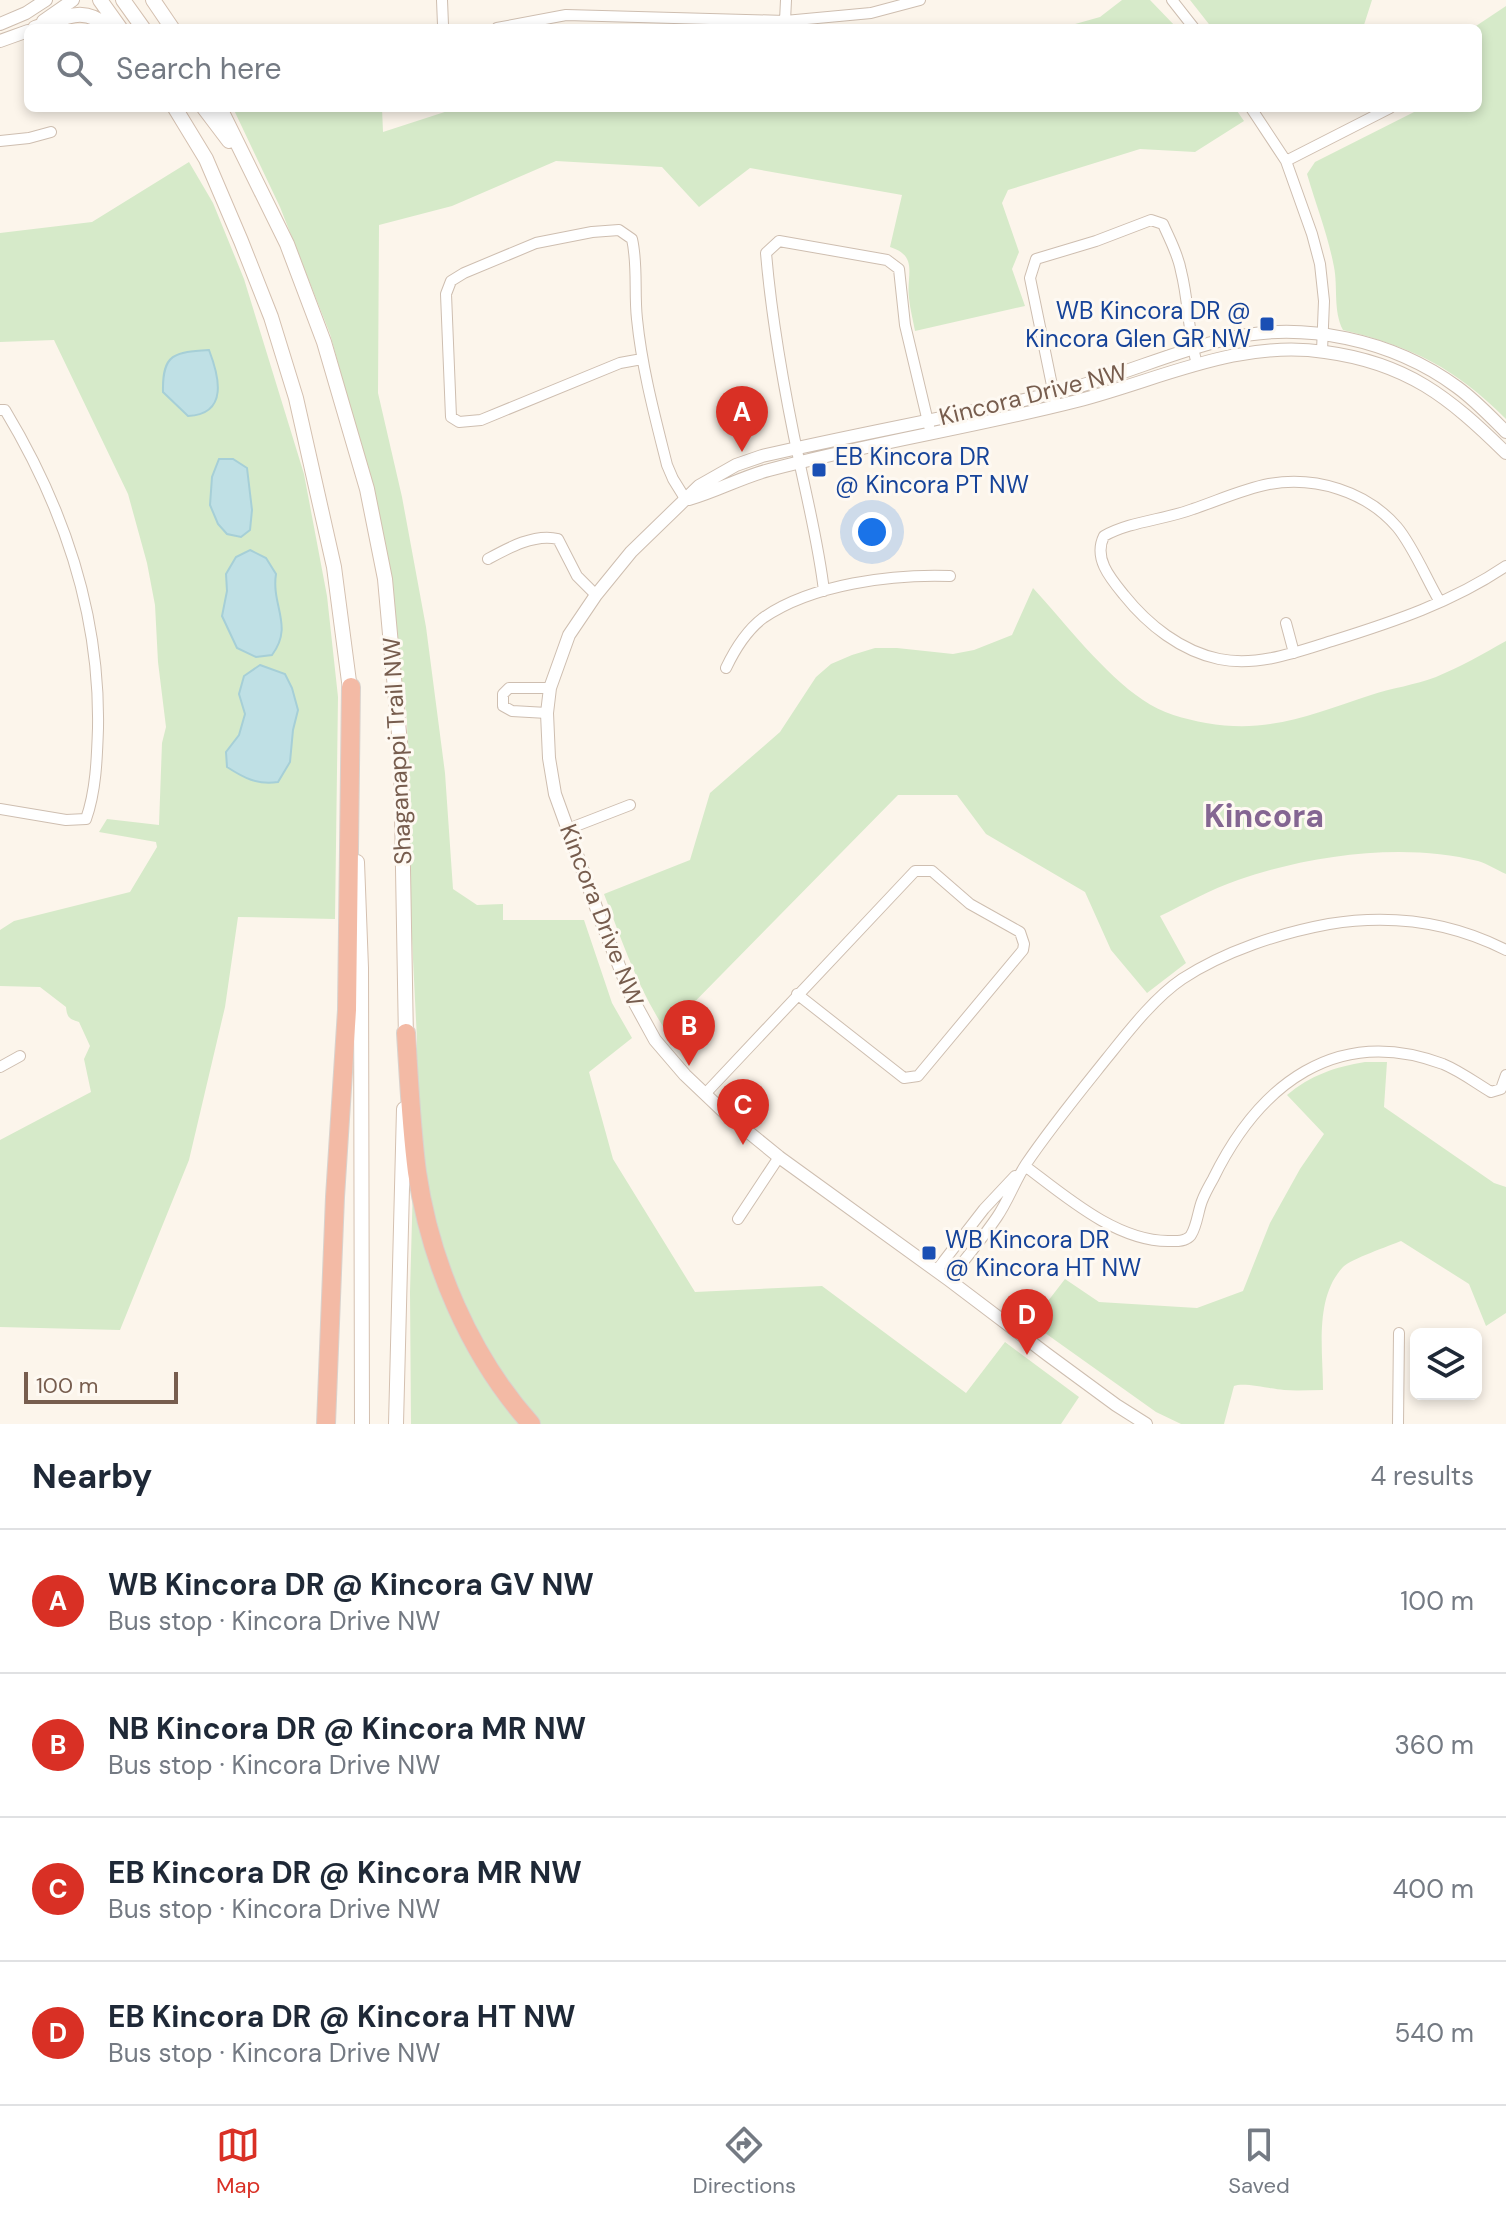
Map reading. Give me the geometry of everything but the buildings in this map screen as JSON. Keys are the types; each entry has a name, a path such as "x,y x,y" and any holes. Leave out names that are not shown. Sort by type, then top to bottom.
{"highway":[{"path":"326,1424 335,1197 347,1010 351,687"},
{"path":"406,1033 417,1172 438,1261 472,1337 496,1377 531,1424"}],"main road":[{"path":"100,0 117,24"},
{"path":"123,0 140,24"},
{"path":"153,0 169,24"},
{"path":"46,24 87,14 105,24"},
{"name":"Shaganappi Trail NW","path":"177,112 206,159 241,241 271,317 292,385 334,567 351,687 361,968 362,1424"},
{"path":"207,112 251,170"},
{"name":"Shaganappi Trail NW","path":"222,112 287,244 324,342 367,489 385,579 401,755 406,1033 396,1424"}],"street":[{"path":"0,24 46,0"},
{"path":"40,24 73,0"},
{"path":"442,0 443,24"},
{"path":"566,0 566,15"},
{"path":"785,21 786,0"},
{"path":"518,24 566,15 785,21 871,13 920,0"},
{"path":"1172,0 1191,24"},
{"path":"0,41 24,32"},
{"path":"1254,112 1286,161 1303,204 1320,264 1324,301 1322,351"},
{"path":"1286,161 1382,112"},
{"path":"0,141 51,132"},
{"path":"1055,399 1030,278 1036,259 1151,220 1163,224 1175,249 1197,364"},
{"path":"642,359 620,363 481,420 459,422 451,417 446,294 451,281 536,243 619,230 632,239 636,316 642,359 667,465 686,500"},
{"path":"824,591 820,555 799,462 771,306 766,253 779,241 887,260 899,269 905,325 931,435"},
{"name":"Kincora Drive NW","path":"686,500 765,471 931,435 1055,399 1193,349 1255,334 1323,334 1383,348 1430,370 1473,400 1506,432"},
{"name":"Kincora Drive NW","path":"1146,1424 779,1157 705,1094 655,1040 632,998 601,921 553,782 547,713 550,688 569,635 631,552 699,486 736,465 762,456 927,420 1110,392 1232,354 1322,351 1380,364 1425,385 1467,415 1506,453"},
{"path":"0,410 5,410 31,454 73,553 92,634 98,711 96,764 91,805 86,819 66,820 0,809"},
{"path":"1440,602 1398,528 1365,499 1347,491 1301,482 1268,484 1183,513 1123,528 1104,536 1099,550 1109,576 1127,599 1179,645 1206,656 1233,661 1261,660 1294,653 1410,616 1440,602 1482,582 1506,566"},
{"path":"488,559 508,548 547,536 558,539 577,576 596,595"},
{"path":"726,668 738,644 762,619 796,600 824,591 900,577 950,576"},
{"path":"1286,623 1294,653"},
{"path":"547,713 512,711 503,706 503,694 509,688 550,688"},
{"path":"568,829 630,805"},
{"path":"705,1094 797,994 915,871 932,871 970,904 1020,932 1024,944 1023,950 918,1076 904,1078 797,994"},
{"path":"949,1280 998,1216 1025,1166 1072,1101 1127,1033 1179,981 1214,962 1295,932 1359,920 1433,924 1470,934 1506,950"},
{"path":"1025,1166 1084,1211 1113,1226 1155,1241 1184,1241 1191,1236 1203,1198 1241,1131 1279,1088 1310,1069 1341,1056 1379,1051 1445,1065 1491,1092 1501,1089 1506,1075"},
{"path":"0,1067 20,1056"},
{"path":"738,1219 779,1157"},
{"path":"936,1271 984,1209 1025,1166"},
{"path":"1398,1424 1399,1333"}],"green space":[{"path":"1122,0 1150,0 1173,24 1075,24 1100,17"},
{"path":"1190,0 1372,0 1364,24 1209,24"},
{"path":"1506,6 1506,419 1469,386 1432,362 1391,344 1343,330 1338,315 1331,255 1307,174 1315,162 1414,112 1482,112 1482,24 1479,24"},
{"path":"235,112 382,112 383,132 445,112 1238,112 1244,121 1195,152 1140,149 1008,190 1002,203 1019,252 1012,269 1025,306 915,331 909,298 908,261 890,247 902,195 750,168 699,207 662,167 556,161 452,206 379,225 378,393 402,497 426,627 445,773 453,889 477,905 503,904 503,920 584,920 612,1003 632,1038 589,1072 613,1159 695,1292 822,1286 966,1393 1005,1342 1079,1397 1061,1424 411,1424 410,1292 417,1040 407,722 395,624 366,465 330,334 280,207"},
{"path":"189,162 213,203 244,279 304,474 327,596 338,697 335,919 238,917 225,1007 189,1160 120,1330 0,1327 0,1140 91,1092 84,1059 90,1046 79,1022 69,1017 66,1007 40,987 0,986 0,930 14,921 130,892 157,847 156,842 99,832 107,819 159,825 162,743 166,727 155,605 128,494 54,340 0,342 0,233 92,222"},
{"path":"1033,588 1099,662 1143,700 1157,709 1182,717 1229,726 1290,720 1428,680 1506,641 1506,874 1478,861 1449,855 1388,852 1326,858 1238,880 1160,916 1186,963 1147,993 1111,950 1085,892 986,834 957,795 898,795 666,1031 639,982 604,894 690,860 710,793 780,732 816,677 831,664 875,648 953,654 974,650 1012,635"},
{"path":"1365,1062 1387,1062 1384,1107 1494,1183 1506,1187 1506,1313 1486,1326 1469,1284 1401,1241 1379,1249 1343,1267 1328,1294 1322,1326 1323,1390 1234,1386 1224,1424 1181,1424 1156,1412 1031,1323 1065,1279 1099,1302 1197,1308 1243,1291 1270,1223 1324,1134 1287,1095 1324,1073"}],"water":[{"path":"209,350 216,371 218,392 210,408 201,414 188,416 163,392 165,369 168,362 179,354"},
{"path":"219,459 233,459 247,468 252,510 250,530 241,537 227,534 218,524 210,505 212,477"},
{"path":"250,550 266,558 276,574 276,596 282,625 278,645 272,655 256,657 237,648 222,616 227,591 226,574 236,557"},
{"path":"260,665 285,674 298,710 290,762 278,782 251,780 227,767 226,752 239,735 245,714 239,694 244,676"}],"place":[{"name":"WB Kincora DR @ Kincora Glen GR NW","path":"1267,324"},
{"name":"WB Kincora DR @ Kincora GV NW","path":"742,452"},
{"name":"EB Kincora DR @ Kincora PT NW","path":"819,470"},
{"name":"NB Kincora DR @ Kincora MR NW","path":"689,1066"},
{"name":"EB Kincora DR @ Kincora MR NW","path":"743,1145"},
{"name":"WB Kincora DR @ Kincora HT NW","path":"929,1253"},
{"name":"EB Kincora DR @ Kincora HT NW","path":"1027,1355"}],"district":[{"name":"Kincora","path":"1264,816"}]}
